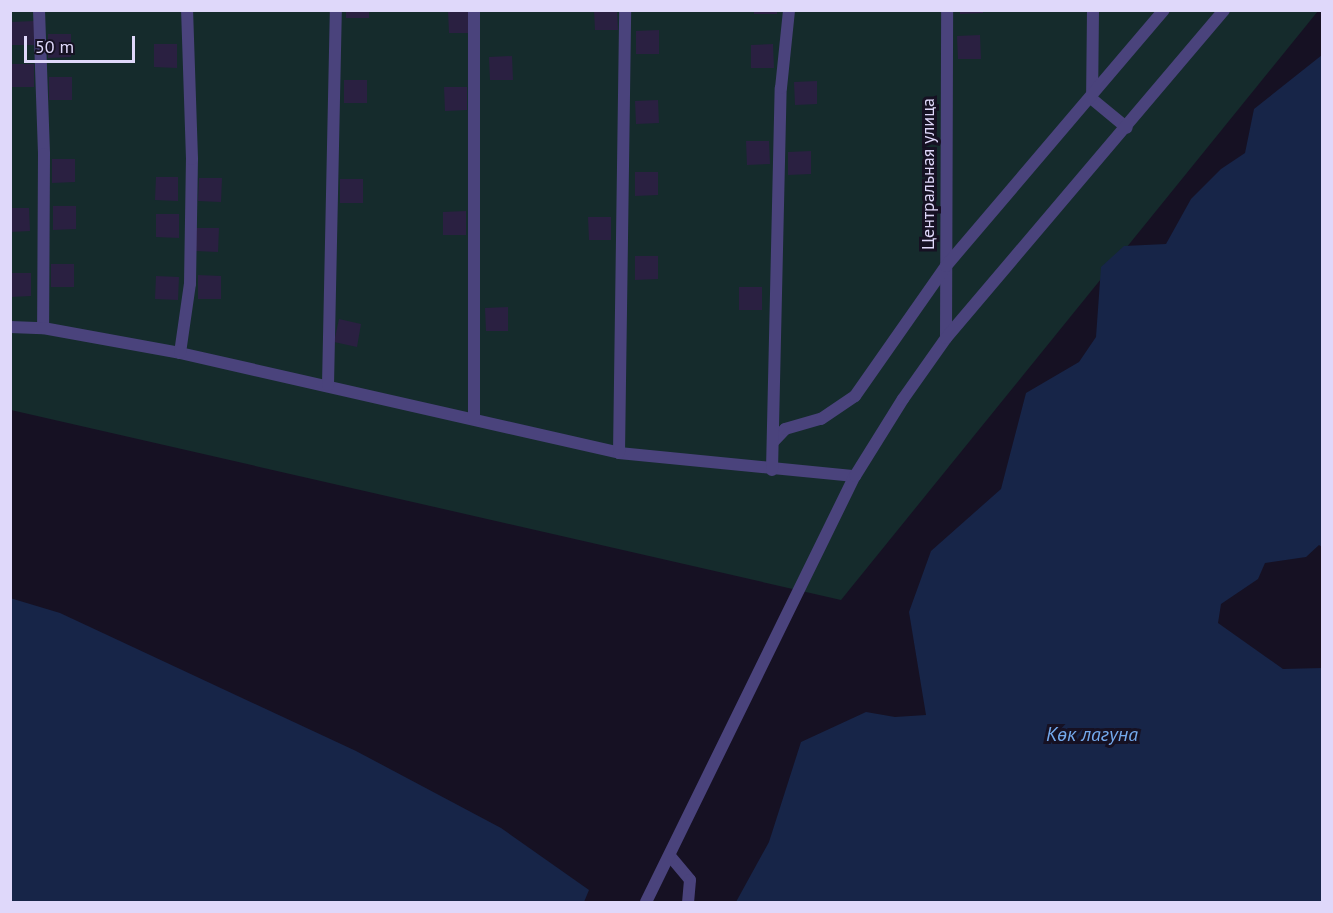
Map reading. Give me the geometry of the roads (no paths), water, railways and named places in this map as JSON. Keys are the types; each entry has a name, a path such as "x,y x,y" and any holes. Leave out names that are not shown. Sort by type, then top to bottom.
{"street":[{"path":"39,10 45,154 43,328"},
{"path":"180,353 190,284 192,182 187,10"},
{"path":"328,385 336,10"},
{"path":"474,10 474,419"},
{"path":"619,453 625,10"},
{"path":"772,470 781,88 789,10"},
{"name":"Центральная улица","path":"946,338 947,10"},
{"path":"1092,99 1093,10"},
{"path":"774,441 785,429 820,419 855,396 946,266 1092,99 1164,10"},
{"path":"646,903 855,476 946,338 1127,128 1224,10"},
{"path":"1092,99 1127,128"},
{"path":"10,327 43,328 180,353 619,453 772,470 855,476"},
{"path":"670,856 690,880 688,903"}],"water":[{"name":"Көк лагуна","path":"1322,55 1322,547 1319,545 1306,557 1265,563 1258,579 1221,604 1218,623 1283,669 1322,668 1322,902 736,902 769,842 801,742 866,712 895,717 926,715 909,612 931,551 1001,489 1026,393 1079,362 1096,337 1101,267 1124,246 1166,244 1191,199 1221,169 1245,153 1254,109"},
{"path":"10,598 60,613 356,751 501,828 589,890 584,902 11,902"}]}
